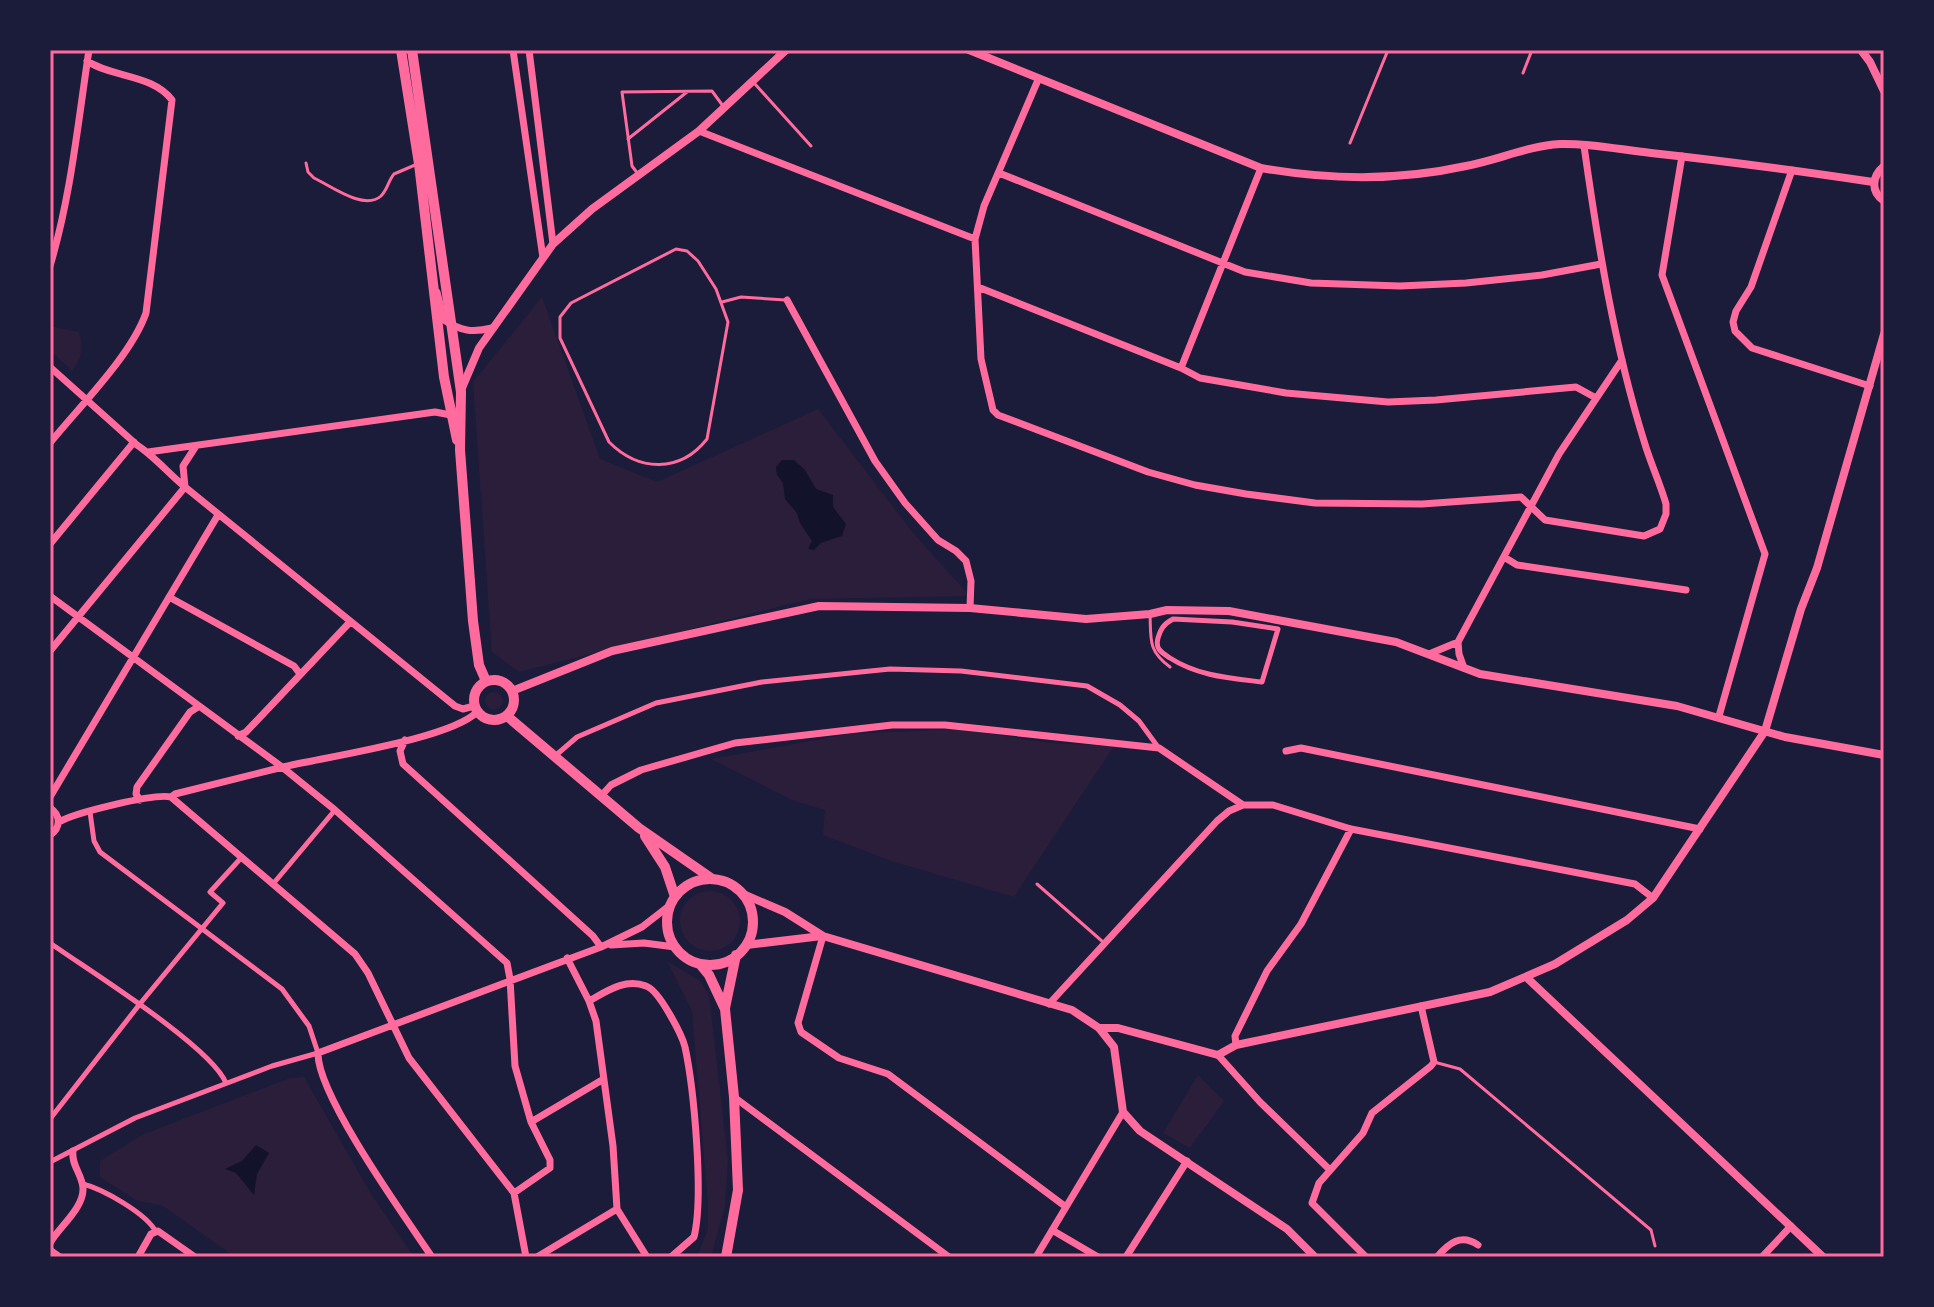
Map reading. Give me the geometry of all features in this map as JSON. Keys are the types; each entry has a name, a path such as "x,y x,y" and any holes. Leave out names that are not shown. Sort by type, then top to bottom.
{"main road":[{"path":"401,50 451,415 460,450"},
{"path":"412,50 461,392 460,450 474,632 479,665 486,681"},
{"path":"486,681 504,682 512,691 514,704 507,716 494,721 482,717 476,709 475,691 486,681"},
{"path":"507,716 639,828 711,878"},
{"path":"639,828 665,867 672,901 667,928 675,947 690,961 700,964 725,962 746,945 753,919 750,905 743,894 723,880 711,878 696,882 672,901"},
{"path":"726,1257 738,1190 734,1097 725,1009 736,955"},
{"path":"700,964 709,975 725,1009"}],"street":[{"path":"50,266 66,205 89,50"},
{"path":"513,50 543,258"},
{"path":"529,50 553,244"},
{"path":"461,392 471,363 492,328 553,244 592,209 699,131 786,50"},
{"path":"969,50 1261,168 1339,178 1396,176 1467,166 1519,151 1561,144 1682,156 1873,182"},
{"path":"1861,50 1884,91"},
{"path":"50,443 134,339 146,313 172,100 167,93 138,79 105,70 87,61"},
{"path":"1038,80 984,206 975,239 981,359 993,410 1007,420 1148,472 1195,485 1315,503 1422,504 1521,497 1545,520 1644,536 1655,533 1664,524 1666,504 1644,441 1622,360 1601,264 1584,146"},
{"path":"699,131 975,239"},
{"path":"1682,156 1662,275 1765,554 1719,716"},
{"path":"1884,166 1873,182 1877,195 1884,201"},
{"path":"1181,368 1261,168"},
{"path":"1792,170 1751,287 1736,311 1733,322 1735,331 1752,348 1870,386"},
{"path":"999,173 1245,272 1311,283 1400,286 1481,282 1601,264"},
{"path":"434,287 444,320 474,332 492,328"},
{"path":"978,287 1200,378 1286,393 1388,402 1576,387 1596,398"},
{"path":"787,300 875,461 905,503 938,540 966,561 971,581 970,608"},
{"path":"1218,1055 1236,1045 1490,992 1555,964 1627,920 1653,898 1765,731 1801,609 1817,568 1884,334"},
{"path":"1464,668 1458,642 1559,454 1622,360"},
{"path":"50,367 218,515 449,702 463,709 476,709"},
{"path":"148,452 435,412 451,415"},
{"path":"50,544 134,442"},
{"path":"50,651 185,487 183,466 198,444"},
{"path":"50,797 218,515"},
{"path":"1504,557 1517,565 1686,590"},
{"path":"50,596 282,767 507,963 515,1066 531,1122 550,1160 550,1168 514,1193"},
{"path":"169,597 294,666 300,674"},
{"path":"512,691 612,651 819,606 970,608 1086,619 1167,610 1229,611 1396,642 1480,674 1677,706 1785,737 1884,755"},
{"path":"1173,619 1232,622 1278,629 1262,682 1199,673 1159,650 1156,643 1163,625 1173,619"},
{"path":"238,736 243,735 350,622"},
{"path":"1429,654 1458,642"},
{"path":"554,757 577,737 656,703 762,682 890,669 961,671 1087,686 1120,705 1139,721 1159,748 1243,805"},
{"path":"140,800 136,794 137,787 190,712 198,707"},
{"path":"171,797 461,724 476,709"},
{"path":"601,796 611,785 641,770 735,743 892,725 1003,730 1159,748"},
{"path":"405,740 400,751 403,764 593,936 601,947"},
{"path":"1286,751 1301,748 1700,829"},
{"path":"59,822 140,800 171,797 355,954 394,1023 409,1058 514,1193 526,1257"},
{"path":"1049,1004 1217,821 1243,805 1273,805 1351,829 1635,884 1653,898"},
{"path":"50,808 59,822 56,831 50,835"},
{"path":"273,884 335,810"},
{"path":"90,812 94,841 100,852 282,989 293,1001 309,1026 321,1075 350,1130 432,1257"},
{"path":"1236,1045 1235,1036 1267,971 1301,924 1351,829"},
{"path":"50,1119 223,903 210,892 241,858"},
{"path":"743,894 785,912 823,936 1072,1010 1099,1028 1114,1047 1123,1112 1140,1131 1287,1229 1315,1257"},
{"path":"50,1162 135,1118 601,947 642,927 672,901"},
{"path":"746,945 823,936"},
{"path":"823,936 798,1023 801,1032 839,1058 888,1074 1066,1207"},
{"path":"50,943 187,1039 222,1071 226,1083"},
{"path":"601,947 644,943 675,947"},
{"path":"567,958 596,1021 613,1146 617,1209 647,1257"},
{"path":"1526,977 1823,1257"},
{"path":"589,1001 620,984 647,986 659,996 684,1045 697,1166 697,1212 694,1237 671,1257"},
{"path":"1366,1257 1312,1203 1313,1194 1329,1169 1363,1133 1372,1113 1434,1062 1421,1006"},
{"path":"1099,1028 1118,1028 1218,1055 1260,1102 1329,1169"},
{"path":"531,1122 602,1080"},
{"path":"734,1097 949,1257"},
{"path":"1036,1257 1123,1112"},
{"path":"50,1243 79,1203 83,1184 72,1160 73,1151"},
{"path":"1126,1257 1187,1161"},
{"path":"83,1184 95,1187 151,1222 156,1232 195,1257"},
{"path":"537,1257 617,1209"},
{"path":"1762,1257 1791,1226"},
{"path":"1052,1230 1098,1257"},
{"path":"138,1257 151,1234 156,1232"},
{"path":"1437,1257 1449,1244 1459,1239 1478,1245"},
{"path":"50,1250 60,1257"}],"lane":[{"path":"1350,143 1388,50"},
{"path":"1523,73 1532,50"},
{"path":"752,82 811,146"},
{"path":"638,174 632,166 622,92 712,91 724,107"},
{"path":"628,139 687,92"},
{"path":"306,163 308,172 314,178 367,202 384,193 394,174 419,164"},
{"path":"676,249 687,251 698,261 722,302 728,322 707,439 696,452 671,465 622,455 609,442 560,338 560,317 571,303 676,249"},
{"path":"722,302 741,297 787,300"},
{"path":"1150,614 1150,644 1158,658 1170,667"},
{"path":"1037,884 1104,942"},
{"path":"1434,1062 1460,1069 1651,1230 1655,1246"}],"shaded area":[{"path":"542,297 600,459 657,482 818,409 914,534 970,596 810,599 519,672 492,652 473,382"},
{"path":"50,326 79,332 81,352 72,371 50,350"},
{"path":"782,460 794,460 805,470 816,489 833,495 833,507 846,524 842,536 821,543 814,550 808,549 812,541 797,513 785,499 783,483 777,475 776,467"},
{"path":"494,692 503,701 494,710 485,701"},
{"path":"959,729 1050,743 1114,746 1014,897 891,861 823,835 825,810 792,800 711,759 849,734"},
{"path":"710,891 731,900 740,921 731,942 710,951 689,942 680,921 689,900"},
{"path":"667,961 700,981 709,995 728,1160 725,1206 711,1257 697,1257 708,1229 708,1204 692,1011"},
{"path":"1198,1075 1224,1101 1190,1148 1163,1133"},
{"path":"304,1077 371,1194 414,1257 235,1257 163,1206 136,1200 100,1177 100,1161 144,1134 290,1078"},
{"path":"256,1145 269,1153 257,1174 254,1195 236,1173 225,1169 242,1161"}]}
